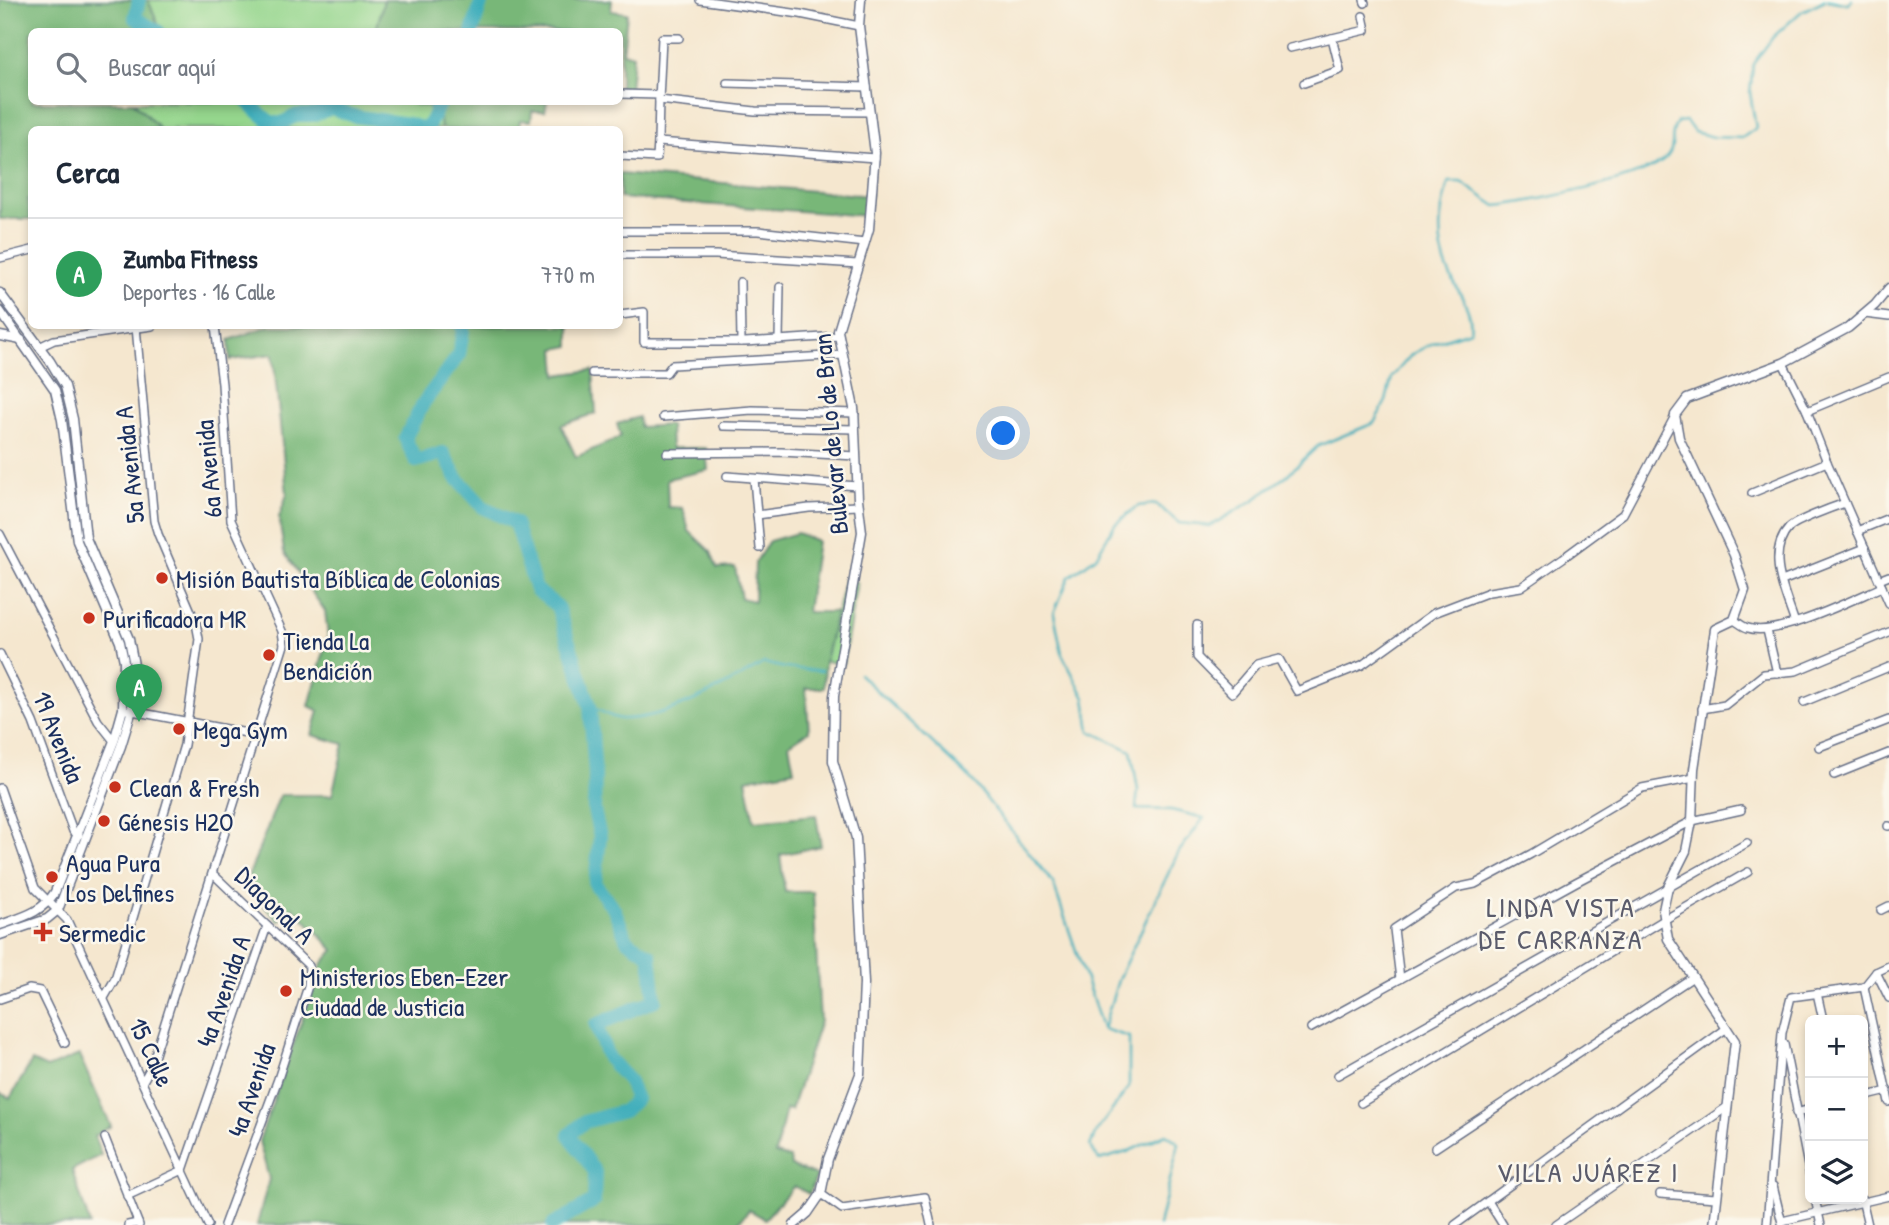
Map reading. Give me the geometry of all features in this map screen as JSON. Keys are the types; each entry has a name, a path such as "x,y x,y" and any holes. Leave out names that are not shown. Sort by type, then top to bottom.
{"street":[{"path":"700,0 800,14 859,26"},
{"name":"Bulevar de Lo de Bran","path":"794,1225 808,1213 821,1194 828,1159 860,1074 864,983 856,838 833,761 834,696 862,532 857,486 855,413 838,331 869,229 875,158 859,26 861,0"},
{"path":"1290,48 1366,30 1363,16"},
{"path":"623,156 657,158 663,38 679,38"},
{"path":"1304,83 1340,70 1332,38"},
{"path":"727,83 867,87"},
{"path":"623,94 755,111 870,112"},
{"path":"658,142 875,158"},
{"path":"623,231 758,231 865,243"},
{"path":"0,258 28,251"},
{"path":"623,255 716,255 858,264"},
{"path":"740,282 741,342"},
{"path":"779,287 779,340"},
{"path":"1197,625 1197,657 1232,693 1256,665 1279,659 1297,691 1362,665 1434,613 1489,592 1521,587 1623,513 1675,415 1687,399 1783,363 1848,328 1889,288"},
{"path":"0,293 65,386 73,419 86,538 129,639 134,664 127,710 86,841 58,911 47,919 0,936"},
{"path":"0,312 55,390 62,419 77,541 120,642 127,710 79,835 49,902 37,912 0,925"},
{"path":"623,315 644,312 644,342 741,342 839,336"},
{"path":"1865,314 1889,317"},
{"path":"40,347 54,340 123,329"},
{"name":"5a Avenida A","path":"104,998 115,979 181,758 189,722 199,639 196,623 154,521 136,329"},
{"name":"6a Avenida","path":"143,1081 151,1067 284,645 282,631 231,520 222,384 215,329"},
{"path":"0,336 21,341"},
{"path":"592,373 666,373 672,365 843,355"},
{"path":"1783,363 1807,411 1844,503 1889,603"},
{"path":"1807,411 1889,377"},
{"path":"663,417 752,410 855,413"},
{"path":"1675,415 1679,438 1734,555 1745,590 1734,620 1715,629 1693,778 1692,821 1686,851 1668,887 1663,910 1668,939 1735,1041 1714,1225"},
{"path":"723,426 855,429"},
{"path":"667,453 781,452 856,456"},
{"path":"1752,493 1827,462"},
{"path":"727,476 857,486"},
{"path":"754,479 760,548"},
{"path":"1795,623 1778,569 1778,547 1789,527 1844,503"},
{"path":"757,515 809,508 859,506"},
{"path":"1857,531 1889,518"},
{"path":"0,534 99,722 114,741"},
{"path":"1782,581 1865,548"},
{"path":"1734,620 1748,629 1768,630 1795,623 1880,583 1889,576"},
{"path":"1768,630 1777,673"},
{"path":"1702,709 1725,705 1764,674 1796,671 1889,632"},
{"name":"19 Avenida","path":"0,654 33,722 73,831 79,835"},
{"path":"1804,702 1889,667"},
{"path":"0,678 9,673"},
{"path":"127,710 257,735"},
{"path":"1819,747 1889,720"},
{"path":"1834,775 1889,753"},
{"path":"1400,979 1394,929 1456,888 1475,884 1531,854 1642,788 1693,778"},
{"name":"15 Calle","path":"0,788 35,888 67,920 208,1225"},
{"path":"1311,1028 1576,881 1692,821 1741,810"},
{"path":"1338,1075 1747,843"},
{"path":"1361,1103 1748,872"},
{"name":"Diagonal A","path":"213,874 309,966"},
{"path":"1881,910 1889,906"},
{"name":"4a Avenida A","path":"183,1170 267,926"},
{"name":"4a Avenida","path":"224,1225 278,1079 308,986 309,966"},
{"path":"1767,1225 1782,1033 1791,997 1864,987 1876,972 1889,966"},
{"path":"1876,972 1889,998"},
{"path":"1434,1148 1693,976"},
{"path":"1864,987 1889,1102"},
{"path":"0,999 29,989 40,991 65,1043"},
{"path":"1817,993 1822,1015"},
{"path":"1455,1225 1727,1028"},
{"path":"1782,1033 1805,1152"},
{"path":"1868,1096 1888,1091"},
{"path":"1556,1225 1727,1107"},
{"path":"1796,1112 1805,1110"},
{"path":"105,1138 138,1224 128,1225"},
{"path":"127,1196 183,1170"},
{"path":"1772,1179 1782,1223 1849,1204"},
{"path":"821,1194 842,1209 925,1197 931,1225"},
{"path":"1660,1194 1716,1198"},
{"path":"1868,1199 1889,1196"},
{"path":"1488,1201 1503,1225"},
{"path":"1816,1204 1821,1225"},
{"path":"1863,1204 1868,1225"}],"green space":[{"path":"0,0 148,0 160,28 28,28 28,105 136,105 157,126 28,126 28,219 0,219"},
{"path":"148,0 384,0 377,28 159,28"},
{"path":"384,0 612,0 611,11 627,13 623,52 623,28 377,28"},
{"path":"623,52 633,55 630,90 623,90"},
{"path":"136,105 416,105 439,108 441,126 157,126"},
{"path":"416,105 546,105 545,111 532,111 531,121 520,120 519,126 441,126 439,108"},
{"path":"623,174 870,196 867,216 623,198"},
{"path":"260,329 570,329 570,346 555,349 557,375 593,370 596,413 561,425 576,457 621,437 617,424 638,417 640,427 670,425 671,448 706,448 708,470 667,479 668,507 683,508 689,531 711,552 717,568 735,567 741,598 754,601 755,563 769,541 797,533 817,541 807,612 836,612 825,661 824,688 806,688 809,731 789,744 794,770 746,779 754,821 816,815 821,846 780,855 785,892 813,892 820,1021 791,1110 786,1109 775,1154 790,1158 791,1166 817,1176 809,1194 794,1186 765,1219 749,1210 736,1225 257,1225 269,1179 259,1141 322,964 334,950 293,907 279,922 245,885 280,795 332,795 344,744 312,735 319,711 309,706 328,637 325,611 284,552 279,517 287,494 273,354 230,360 229,340"},
{"path":"845,578 857,582 843,664 825,661"},
{"path":"79,1055 111,1126 94,1136 101,1155 72,1170 90,1225 0,1225 0,1093 10,1098 32,1061 47,1068"}],"waterway":[{"path":"139,0 135,18 152,28"},
{"path":"473,28 482,0"},
{"path":"1159,1225 1179,1143 1166,1134 1127,1152 1099,1160 1090,1146 1096,1132 1129,1087 1129,1037 1103,1029 1119,977 1178,853 1204,818 1171,810 1136,809 1138,790 1131,751 1090,731 1085,698 1062,654 1054,613 1069,577 1096,557 1115,524 1138,506 1156,504 1179,523 1210,526 1254,500 1286,476 1318,446 1374,423 1386,401 1392,377 1412,354 1433,343 1470,331 1467,308 1448,270 1440,237 1441,215 1449,182 1461,182 1496,206 1512,204 1587,189 1637,174 1656,165 1670,153 1677,122 1686,121 1694,132 1714,137 1742,138 1756,128 1750,93 1753,64 1773,37 1802,11 1825,0"},
{"path":"1828,0 1848,4 1852,0"},
{"path":"250,105 269,121 280,124 297,115 313,115 332,108 354,116 414,126"},
{"path":"428,126 439,105"},
{"path":"463,329 459,355 424,402 405,438 416,461 443,453 457,478 483,507 515,523 536,590 557,606 590,706 595,775 594,810 600,837 595,884 614,909 627,940 650,955 655,1000 596,1025 608,1058 628,1080 636,1099 624,1111 584,1122 569,1135 595,1172 594,1201 553,1225"},
{"path":"590,706 609,716 621,719 638,718 695,700 764,663 822,671"},
{"path":"859,674 970,778 1053,883 1102,1027"}],"place":[{"name":"Misión Bautista Bíblica de Colonias","path":"162,578"},
{"name":"Purificadora MR","path":"89,618"},
{"name":"Tienda La Bendición","path":"269,655"},
{"name":"Zumba Fitness","path":"139,722"},
{"name":"Mega Gym","path":"179,729"},
{"name":"Clean & Fresh","path":"115,787"},
{"name":"Génesis H2O","path":"104,821"},
{"name":"Agua Pura Los Delfines","path":"52,877"},
{"name":"Sermedic","path":"43,932"},
{"name":"Ministerios Eben-Ezer Ciudad de Justicia","path":"286,991"}],"district":[{"name":"LINDA VISTA DE CARRANZA","path":"1561,923"},
{"name":"VILLA JUÁREZ I","path":"1588,1172"}]}
